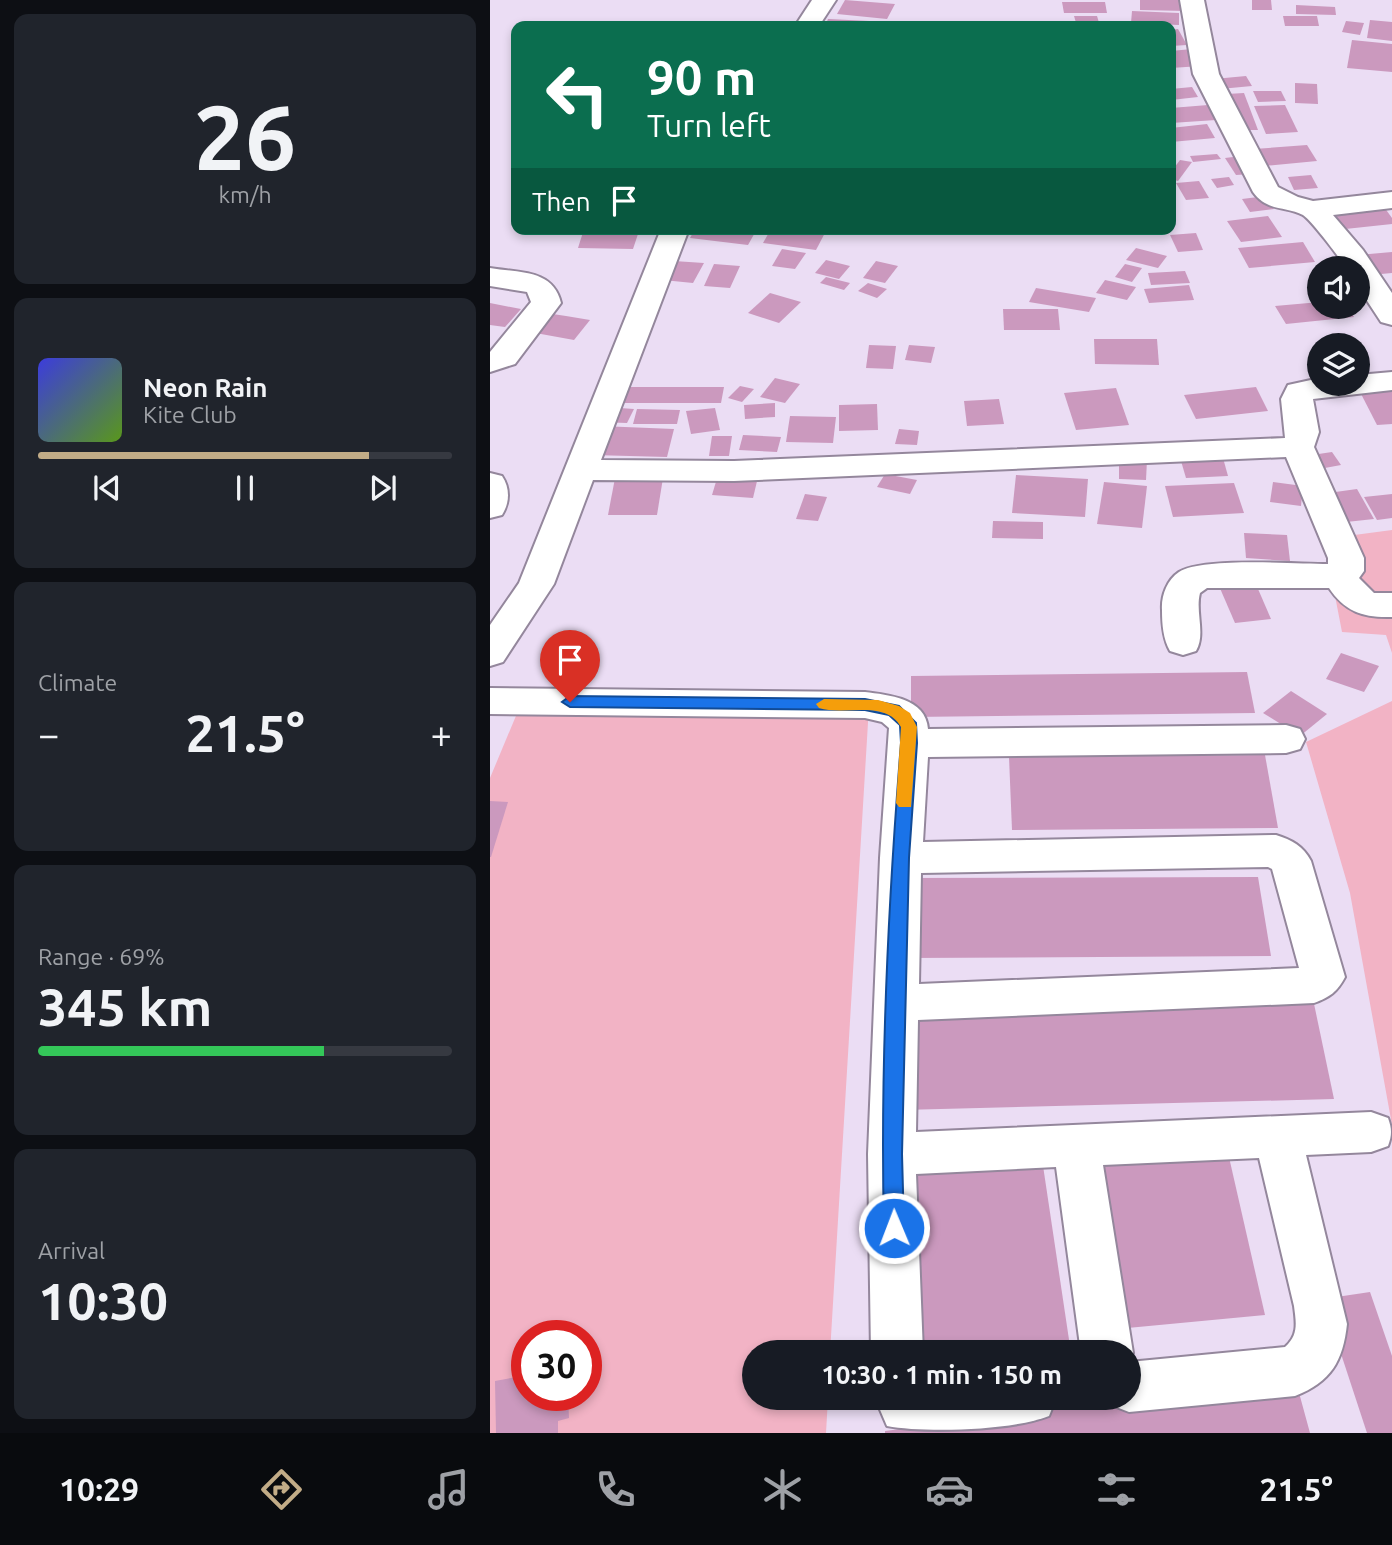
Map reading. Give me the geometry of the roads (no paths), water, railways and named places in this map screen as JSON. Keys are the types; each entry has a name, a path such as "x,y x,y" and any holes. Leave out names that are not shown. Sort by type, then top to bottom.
{"street":[{"path":"810,21 824,0"},
{"path":"1192,0 1206,74 1267,192 1289,204 1313,209 1392,200"},
{"path":"1313,209 1353,256 1392,316"},
{"path":"490,653 536,584 673,235"},
{"path":"490,276 536,285 543,290 546,303 504,357 490,363"},
{"path":"1183,642 1180,596 1185,583 1192,579 1202,576 1318,576 1339,574 1346,569 1346,558 1298,447 1304,432 1298,409 1299,392 1313,388 1392,381"},
{"path":"580,470 734,471 1298,447"},
{"path":"490,483 490,507"},
{"path":"1339,574 1357,600 1367,605 1392,605"},
{"path":"490,701 878,706 894,710 904,717 909,727 909,743 901,858 892,1154 897,1340"},
{"path":"909,743 1286,739"},
{"path":"897,1003 1314,985 1323,977 1290,861 1276,851 901,858"},
{"path":"892,1154 1371,1132"},
{"path":"1141,1386 1295,1371 1316,1352 1321,1333 1320,1306 1278,1137"},
{"path":"1076,1144 1105,1340"}]}
